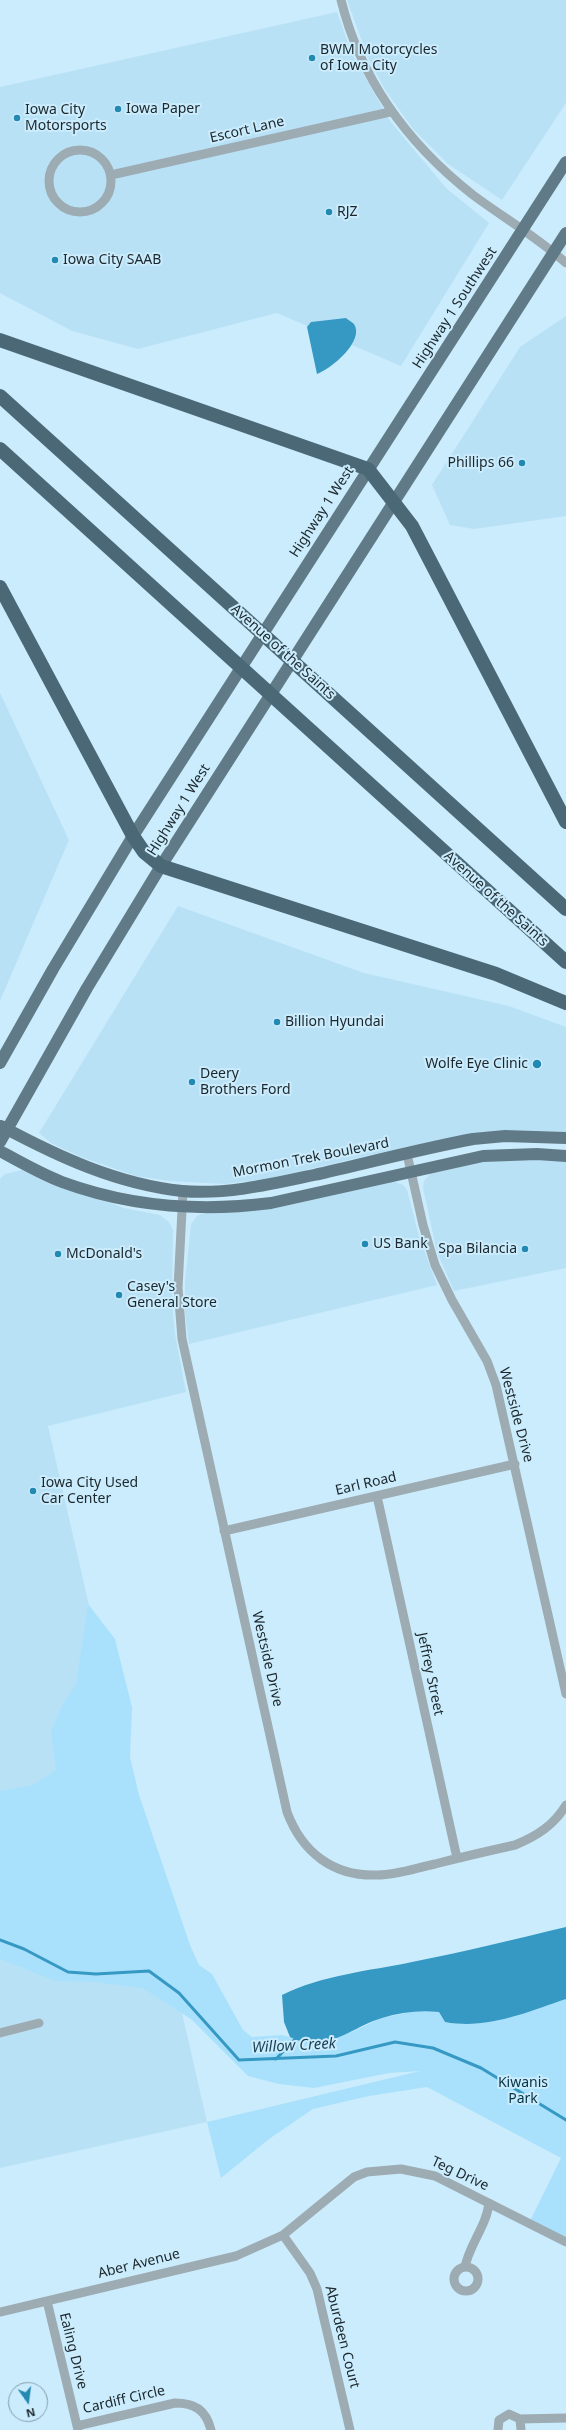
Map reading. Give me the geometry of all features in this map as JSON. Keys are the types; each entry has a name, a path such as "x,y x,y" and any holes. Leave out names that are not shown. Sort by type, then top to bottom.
{"highway":[{"path":"0,340 368,469 412,526 566,822"},
{"name":"Avenue of the Saints","path":"0,396 566,909"},
{"name":"Avenue of the Saints","path":"0,449 566,962"},
{"path":"0,587 133,836 144,852 161,866 496,974 566,1003"}],"main road":[{"name":"Highway 1 Southwest","path":"368,469 524,230 566,162"},
{"path":"394,502 566,233"},
{"name":"Highway 1 West","path":"0,1063 53,969 133,836 219,699 368,469"},
{"name":"Highway 1 West","path":"0,1142 4,1127 161,866 394,502"},
{"name":"Mormon Trek Boulevard","path":"4,1127 63,1157 98,1171 142,1185 184,1191 224,1190 275,1183 473,1139 538,1136 566,1138"},
{"path":"0,1151 62,1182 86,1190 115,1198 182,1208 240,1207 271,1203 458,1161 501,1155 537,1154 566,1156"}],"street":[{"path":"341,0 355,43 390,112 422,151 444,172 474,196 524,230 554,252 566,263"},
{"name":"Escort Lane","path":"111,175 390,112"},
{"path":"82,150 101,158 111,175 111,183 107,197 96,208 82,212 67,210 57,203 51,193 49,182 51,170 56,161 67,153 82,150"},
{"name":"Westside Drive","path":"407,1154 435,1265 452,1300 479,1346 496,1385 566,1694"},
{"name":"Westside Drive","path":"184,1191 178,1288 182,1339 287,1812 300,1839 309,1850 335,1867 366,1875 392,1874 515,1845 532,1838 552,1822 566,1805"},
{"name":"Earl Road","path":"224,1531 515,1464"},
{"name":"Jeffrey Street","path":"376,1496 457,1858"},
{"path":"0,2033 39,2023"},
{"name":"Teg Drive","path":"283,2235 354,2177 384,2169 401,2169 430,2174 566,2242"},
{"path":"465,2267 468,2252 485,2219 489,2203"},
{"name":"Aber Avenue","path":"0,2312 236,2256 283,2235"},
{"name":"Aburdeen Court","path":"283,2235 310,2273 317,2289 350,2430"},
{"name":"Ealing Drive","path":"47,2301 78,2428"},
{"name":"Cardiff Circle","path":"78,2428 175,2403 186,2403 203,2411 211,2430"},
{"path":"498,2430 499,2420 505,2414 513,2414 520,2420 566,2418"},
{"path":"520,2420 521,2430"}],"shaded area":[{"path":"347,0 566,0 566,103 502,200 448,164 413,129 384,88 368,58"},
{"path":"337,12 352,54 390,121 446,188 489,223 401,366 277,313 138,349 72,331 0,293 0,87"},
{"path":"566,316 566,516 474,529 450,525 432,485 520,347"},
{"path":"346,318 354,324 356,331 355,338 351,346 338,360 317,374 307,327 311,322"},
{"path":"0,693 69,840 0,1001"},
{"path":"178,906 364,973 509,1006 566,1027 566,1132 511,1130 478,1133 405,1147 271,1178 225,1184 169,1181 136,1176 81,1157 51,1143 39,1133"},
{"path":"526,1159 566,1161 566,1268 454,1291 437,1252 423,1188 424,1181 432,1171 481,1162"},
{"path":"22,1170 124,1208 160,1215 169,1222 173,1230 172,1303 175,1334 186,1392 48,1426 207,2122 0,2168 0,1179 5,1174"},
{"path":"393,1181 403,1185 407,1190 419,1236 437,1285 189,1344 185,1314 185,1282 191,1224 197,1216 201,1214 254,1210"},
{"path":"566,1927 566,1999 537,2009 491,2022 476,2024 445,2022 439,2012 418,2011 403,2013 371,2022 338,2038 315,2043 303,2042 290,2037 284,2022 282,1995 297,1988 346,1974 451,1954"}],"green space":[{"name":"Kiwanis Park","path":"88,1604 115,1639 132,1707 130,1757 139,1795 190,1945 199,1965 212,1974 243,2030 252,2037 282,2035 293,2038 352,2032 381,2018 420,2010 439,2012 445,2022 476,2024 491,2022 522,2014 566,1999 566,2242 529,2223 561,2158 427,2087 369,2096 313,2109 269,2139 221,2178 207,2122 420,2071 389,2073 314,2088 279,2084 248,2076 191,2019 142,1988 94,1982 55,1981 0,1959 0,1791 33,1785 56,1770 51,1732 60,1709 76,1684"}],"waterway":[{"name":"Willow Creek","path":"0,1940 24,1949 68,1972 96,1974 149,1971 179,1993 239,2060 336,2056 395,2042 433,2048 481,2068 566,2120"},
{"path":"276,2059 297,2037"}],"place":[{"name":"BWM Motorcycles of Iowa City","path":"312,58"},
{"name":"Iowa Paper","path":"118,109"},
{"name":"Iowa City Motorsports","path":"17,118"},
{"name":"RJZ","path":"329,212"},
{"name":"Iowa City SAAB","path":"55,260"},
{"name":"Phillips 66","path":"522,463"},
{"name":"Billion Hyundai","path":"277,1022"},
{"name":"Wolfe Eye Clinic","path":"537,1064"},
{"name":"Deery Brothers Ford","path":"192,1082"},
{"name":"US Bank","path":"365,1244"},
{"name":"Spa Bilancia","path":"525,1249"},
{"name":"McDonald's","path":"58,1254"},
{"name":"Casey's General Store","path":"119,1295"},
{"name":"Iowa City Used Car Center","path":"33,1491"}]}
